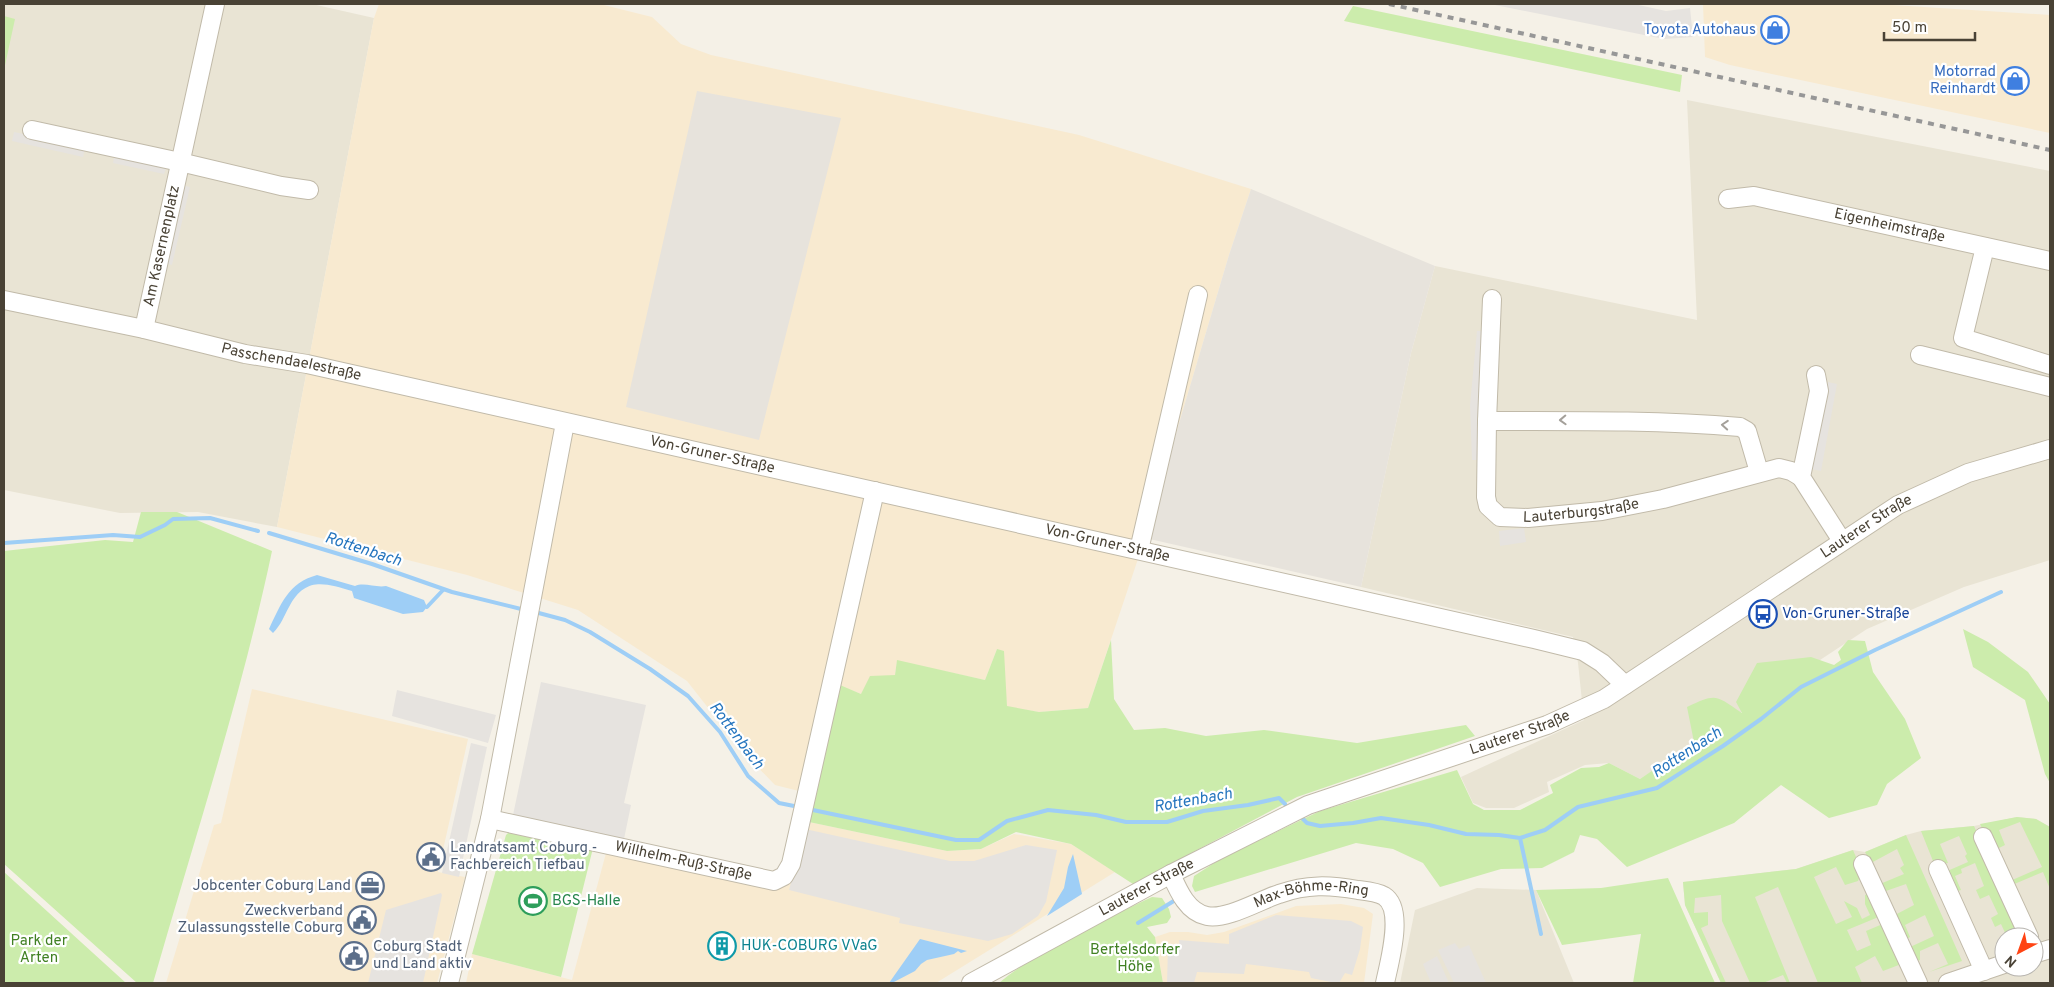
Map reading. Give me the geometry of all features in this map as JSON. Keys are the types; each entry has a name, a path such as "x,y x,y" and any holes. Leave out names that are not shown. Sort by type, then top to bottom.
{"street":[{"name":"Am Kasernenplatz","path":"144,329 214,4"},
{"path":"32,130 281,186 309,190"},
{"name":"Eigenheimstraße","path":"1728,199 1754,196 2050,261"},
{"path":"1984,248 1963,338 2050,365"},
{"path":"1139,550 1198,295"},
{"name":"Lauterburgstraße","path":"1492,299 1486,497 1488,506 1495,514 1507,519 1602,511 1663,499 1779,468 1791,471 1801,478"},
{"name":"Passchendaelestraße","path":"4,300 144,329 245,354 307,364 572,424"},
{"path":"1920,355 2050,387"},
{"path":"1816,376 1819,391 1801,478 1842,541"},
{"path":"1487,420 1568,420 1740,426 1746,430 1759,472"},
{"path":"448,983 490,819 531,600 572,424"},
{"name":"Von-Gruner-Straße","path":"572,424 1578,649 1602,664 1625,685"},
{"name":"Lauterer Straße","path":"971,983 1171,874 1308,805 1547,725 1604,699 1891,509 1923,492 1968,473 2050,449"},
{"name":"Willhelm-Ruß-Straße","path":"490,819 774,881 784,876 791,864 875,491"},
{"path":"1983,837 2024,927"},
{"path":"1863,864 1918,983"},
{"path":"1938,869 1984,971"},
{"name":"Max-Böhme-Ring","path":"1171,874 1186,902 1207,916 1220,916 1279,894 1318,885 1364,891 1385,896 1394,910 1395,931 1385,983"},
{"path":"1948,983 1994,968"}],"shaded area":[{"path":"4,4 312,4 374,18 277,527 198,512 120,513 4,490"},
{"path":"379,4 600,4 652,17 681,44 711,55 1079,135 1251,189 1229,255 1145,538 1088,708 1039,712 1007,707 1004,680 997,649 985,680 897,661 895,675 861,694 841,686 815,795 775,785 742,751 687,681 578,610 467,575 277,527 374,18"},
{"path":"1490,4 1634,4 1666,11 1690,8 1693,37 1664,39"},
{"path":"1703,4 1877,4 2050,15 2050,133 1730,65 1705,57"},
{"path":"697,91 841,118 759,440 626,407"},
{"path":"1687,100 2050,171 2050,560 1964,587 1867,629 1640,779 1609,763 1585,765 1547,782 1549,792 1514,808 1486,808 1473,803 1461,777 1584,720 1578,663 1573,637 1361,587 1411,353 1435,266 1697,320"},
{"path":"14,132 85,147 83,157 12,141"},
{"path":"115,153 167,165 164,174 113,163"},
{"path":"179,184 190,187 172,265 162,262"},
{"path":"1251,189 1435,266 1411,353 1361,587 1145,538 1229,255"},
{"path":"1477,331 1486,331 1481,460 1472,460 1470,405"},
{"path":"1828,382 1837,384 1821,471 1811,469"},
{"path":"1524,528 1526,542 1500,546 1499,531"},
{"path":"541,682 646,705 624,803 631,805 624,839 513,815"},
{"path":"252,689 468,739 438,872 465,877 437,983 166,983 214,825 221,823"},
{"path":"397,690 496,715 488,743 392,716"},
{"path":"471,743 487,747 459,877 442,873"},
{"path":"2017,817 2036,819 2050,827 2050,983 1721,983 1685,905 1683,882 1796,869 1853,850 1865,852 1906,835 1921,831 1974,826"},
{"path":"809,822 947,851 981,849 1014,834 1071,844 1115,872 936,983 466,983 472,954 572,980 606,853 772,887"},
{"path":"805,829 950,861 974,861 1026,845 1057,850 1046,902 1038,916 1012,934 988,941 899,923 900,918 789,890"},
{"path":"1477,888 1536,890 1574,983 1400,983 1415,910"},
{"path":"441,893 423,983 368,983 386,910"},
{"path":"1341,904 1364,908 1373,914 1364,983 1163,983 1155,937 1170,932 1207,935 1224,932 1296,906"},
{"path":"1276,915 1351,921 1363,927 1360,949 1352,975 1345,973 1339,983 1336,983 1311,978 1309,972 1246,964 1244,974 1197,972 1194,983 1167,983 1168,948 1180,948 1179,940 1229,944 1229,934"},
{"path":"1455,943 1459,949 1469,945 1486,983 1454,983 1438,950"},
{"path":"1437,956 1449,983 1431,983 1423,964"}],"green space":[{"path":"1353,6 1682,75 1680,92 1344,21"},
{"path":"4,16 15,19 4,70"},
{"path":"141,512 177,512 272,551 232,715 153,983 137,983 4,864 4,551 105,540 133,542"},
{"path":"1963,629 1988,642 2028,672 2050,704 2050,783 2045,774 2025,700 1973,667"},
{"path":"1111,640 1114,699 1134,730 1165,728 1206,736 1264,730 1357,743 1466,725 1475,736 1297,797 1133,884 1071,844 1016,832 981,849 947,851 809,822 840,685 861,694 870,676 895,675 897,660 985,680 997,649 1004,651 1007,706 1039,712 1088,708"},
{"path":"1848,640 1865,641 1873,672 1905,719 1921,758 1887,784 1877,805 1829,818 1781,785 1734,823 1627,867 1597,839 1580,835 1574,852 1542,868 1501,869 1440,887 1423,863 1393,849 1356,843 1195,892 1192,886 1194,876 1222,858 1320,811 1457,770 1473,804 1484,810 1520,810 1553,793 1550,785 1581,768 1599,767 1609,763 1640,779 1694,742 1687,707 1710,698 1716,698 1726,702 1742,713 1736,702 1757,663 1811,657 1834,665 1841,660 1838,652"},
{"path":"2017,817 2036,819 2050,827 2050,889 2043,872 2012,885 2010,881 2042,867 2020,822 1999,830 2005,845 1993,851 1980,824"},
{"path":"1974,826 2019,927 2002,927 2001,924 1995,927 1991,918 1998,914 1989,895 1980,899 1976,890 1984,886 1975,863 1961,869 1962,873 1955,876 1961,890 1954,892 1945,872 1968,862 1965,856 1967,854 1959,836 1940,844 1948,863 1935,866 1921,831"},
{"name":"BGS-Halle","path":"509,832 593,848 561,977 472,954 506,835"},
{"path":"1906,835 1962,961 1929,972 1948,964 1938,943 1920,951 1920,960 1915,962 1908,948 1934,936 1925,915 1905,925 1910,937 1904,941 1893,916 1914,905 1906,884 1883,892 1880,884 1904,874 1900,868 1904,865 1897,849 1871,863 1865,852"},
{"path":"1853,850 1862,871 1858,881 1845,885 1836,867 1814,877 1836,924 1852,917 1844,901 1857,908 1862,919 1870,915 1865,904 1865,895 1871,892 1881,916 1847,930 1857,951 1871,945 1866,931 1885,923 1904,963 1883,971 1875,956 1855,967 1862,983 1818,983 1778,887 1755,897 1790,983 1787,983 1783,975 1763,983 1750,983 1722,921 1721,895 1695,898 1694,913 1708,912 1708,925 1701,928 1726,983 1721,983 1685,905 1683,882 1796,869"},
{"name":"Park der Arten","path":"4,872 126,983 4,983"},
{"path":"1668,878 1715,983 1633,983 1641,934 1562,945 1536,890 1601,888"},
{"name":"Bertelsdorfer Höhe","path":"1152,897 1162,898 1169,909 1171,917 1167,923 1147,927 1155,937 1163,983 999,983 1033,958 1093,925"}],"water":[{"path":"317,575 355,586 386,586 424,600 427,607 423,612 403,614 354,598 352,591 324,584 316,584 302,590 295,597 273,633 269,629 277,611 292,589 299,583"},
{"path":"1073,854 1082,894 1047,916 1064,888 1068,867"},
{"path":"920,939 967,951 961,953 958,951 954,954 927,960 915,971 889,983"}],"waterway":[{"name":"Rottenbach","path":"4,543 113,535 140,537 173,519 210,518 258,531"},
{"name":"Rottenbach","path":"269,533 372,564 452,592 525,610"},
{"path":"427,607 444,589"},
{"name":"Rottenbach","path":"1303,819 1307,823 1320,826 1381,818 1429,825 1466,834 1520,838 1545,830 1578,807 1657,788 1723,746 1801,687 1875,650 2001,592"},
{"name":"Rottenbach","path":"535,612 565,620 590,632 650,669 688,696 720,732 748,776 779,803 799,807"},
{"name":"Rottenbach","path":"808,809 956,840 979,840 1007,821 1048,810 1096,815 1126,822 1167,822 1203,811 1248,805 1279,798 1285,804"},
{"path":"1520,838 1541,934"},
{"name":"Rottenbach","path":"1138,923 1177,899"}],"railway":[{"path":"1389,4 2050,150"}],"place":[{"name":"Toyota Autohaus","path":"1775,30"},
{"name":"Motorrad Reinhardt","path":"2015,81"},
{"name":"Von-Gruner-Straße","path":"1763,614"},
{"name":"Landratsamt Coburg - Fachbereich Tiefbau","path":"431,857"},
{"name":"Jobcenter Coburg Land","path":"370,886"},
{"name":"BGS-Halle","path":"533,901"},
{"name":"Zweckverband Zulassungsstelle Coburg","path":"362,920"},
{"name":"HUK-COBURG VVaG","path":"722,946"},
{"name":"Coburg Stadt und Land aktiv","path":"354,956"}]}
